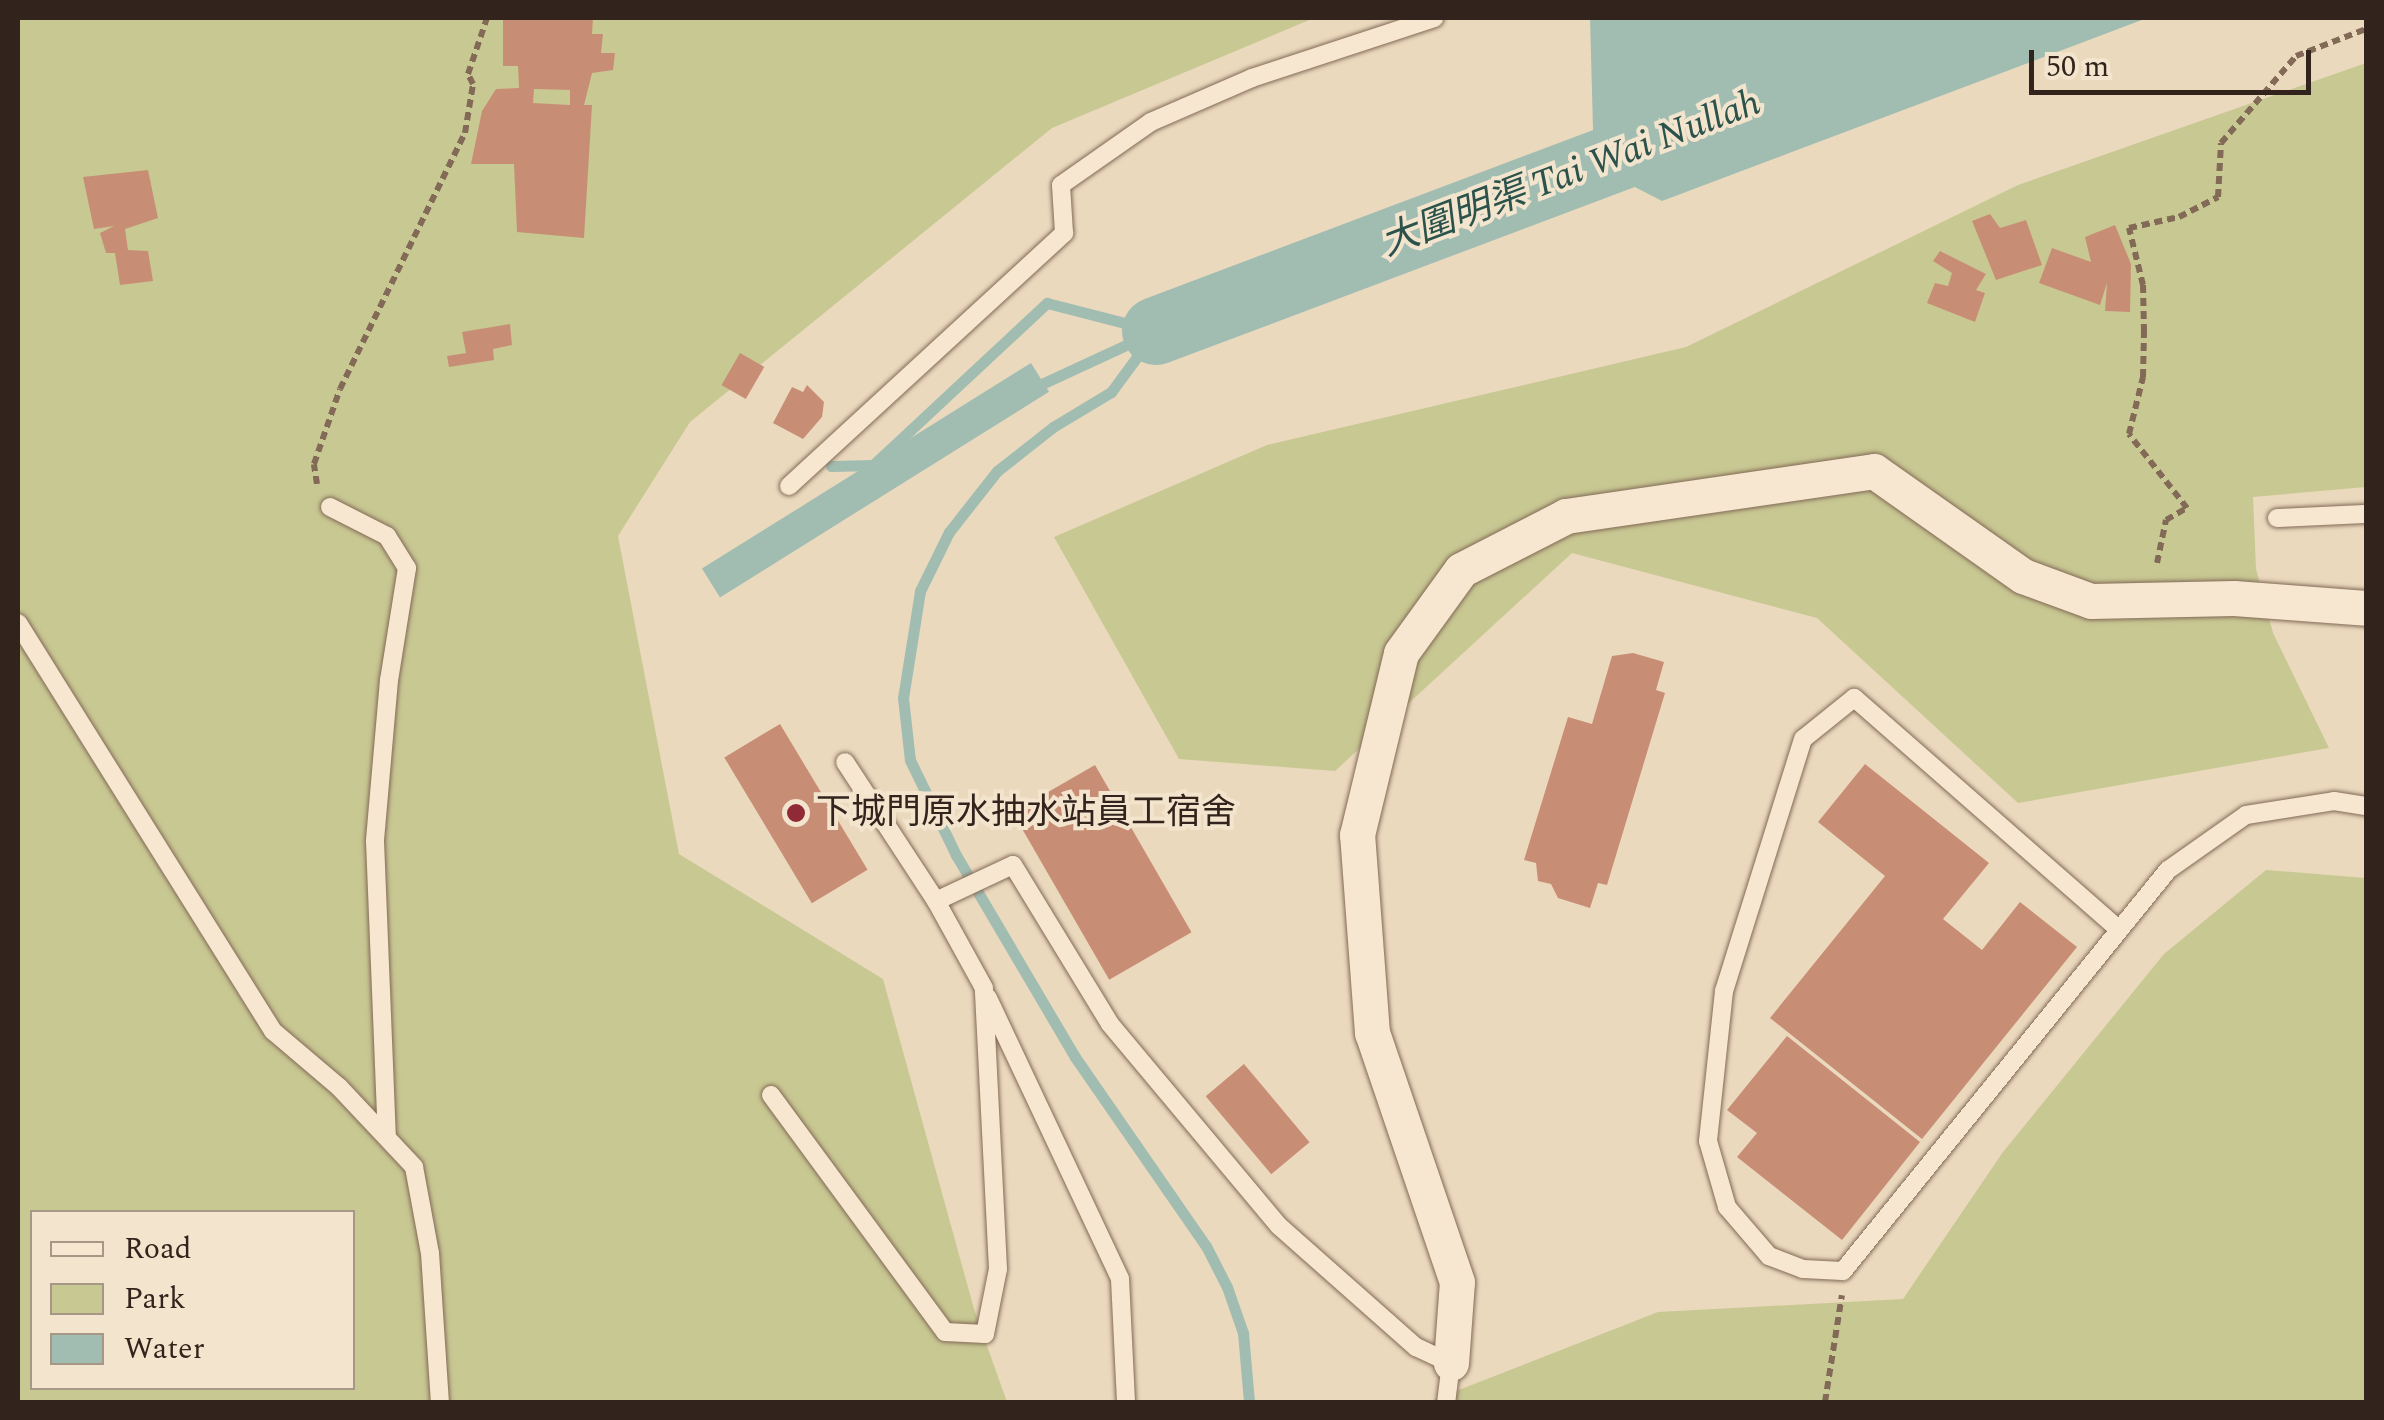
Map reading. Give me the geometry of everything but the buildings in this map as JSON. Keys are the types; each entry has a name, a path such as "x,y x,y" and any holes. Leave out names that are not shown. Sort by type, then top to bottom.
{"street":[{"path":"1451,1363 1457,1282 1372,1033 1357,835 1401,653 1461,570 1566,516 1874,471 2023,576 2091,601 2234,598 2366,608"}],"lane":[{"path":"790,486 1064,233 1061,186 1151,122 1252,78 1434,18"},
{"path":"330,506 387,536 408,568 389,680 375,841 387,1136"},
{"path":"2277,518 2366,514"},
{"path":"18,623 273,1031 387,1136 414,1167 430,1254 440,1402"},
{"path":"2116,927 1854,698 1802,739 1724,991 1708,1141 1727,1207 1769,1256 1803,1269 1844,1271 2116,927 2168,870 2246,815 2334,801 2366,806"},
{"path":"846,762 936,901 984,988 1120,1279 1126,1402"},
{"path":"936,901 1013,865 1110,1024 1280,1226 1416,1347 1451,1363 1446,1402"},
{"path":"771,1095 945,1332 986,1334 998,1269 984,988"}],"path":[{"path":"330,506 314,473 320,441 465,133 473,84 468,74 487,18"},
{"path":"2166,520 2187,508 2128,434 2143,378 2144,332 2142,284 2128,228 2179,217 2218,198 2221,143 2296,56 2366,29"},
{"path":"1825,1402 1844,1271"}],"green space":[{"path":"18,18 1314,18 1052,128 690,422 618,536 679,854 883,979 974,1309 1007,1402 18,1402"},
{"path":"2366,63 2366,487 2253,497 2256,569 2273,633 2329,748 2018,803 1817,618 1572,553 1335,771 1179,759 1054,537 1267,445 1686,347 2018,185"},
{"path":"2266,870 2366,878 2366,1402 1428,1402 1658,1312 1903,1299 2003,1152 2164,954"}],"water":[{"path":"1590,18 2147,18 1662,201 1594,166"},
{"path":"1031,363 1049,392 720,597 702,569"}],"waterway":[{"name":"大圍明渠 Tai Wai Nullah","path":"1156,331 1679,134"},
{"path":"831,466 873,465 1047,303 1156,331"},
{"path":"1156,331 1111,392 1053,427 997,471 949,532 920,591 903,698 910,760 956,855 1075,1057 1206,1246 1227,1287 1243,1333 1249,1402"},
{"path":"1033,388 1152,333"}],"place":[{"name":"下城門原水抽水站員工宿舍","path":"796,813"}]}
